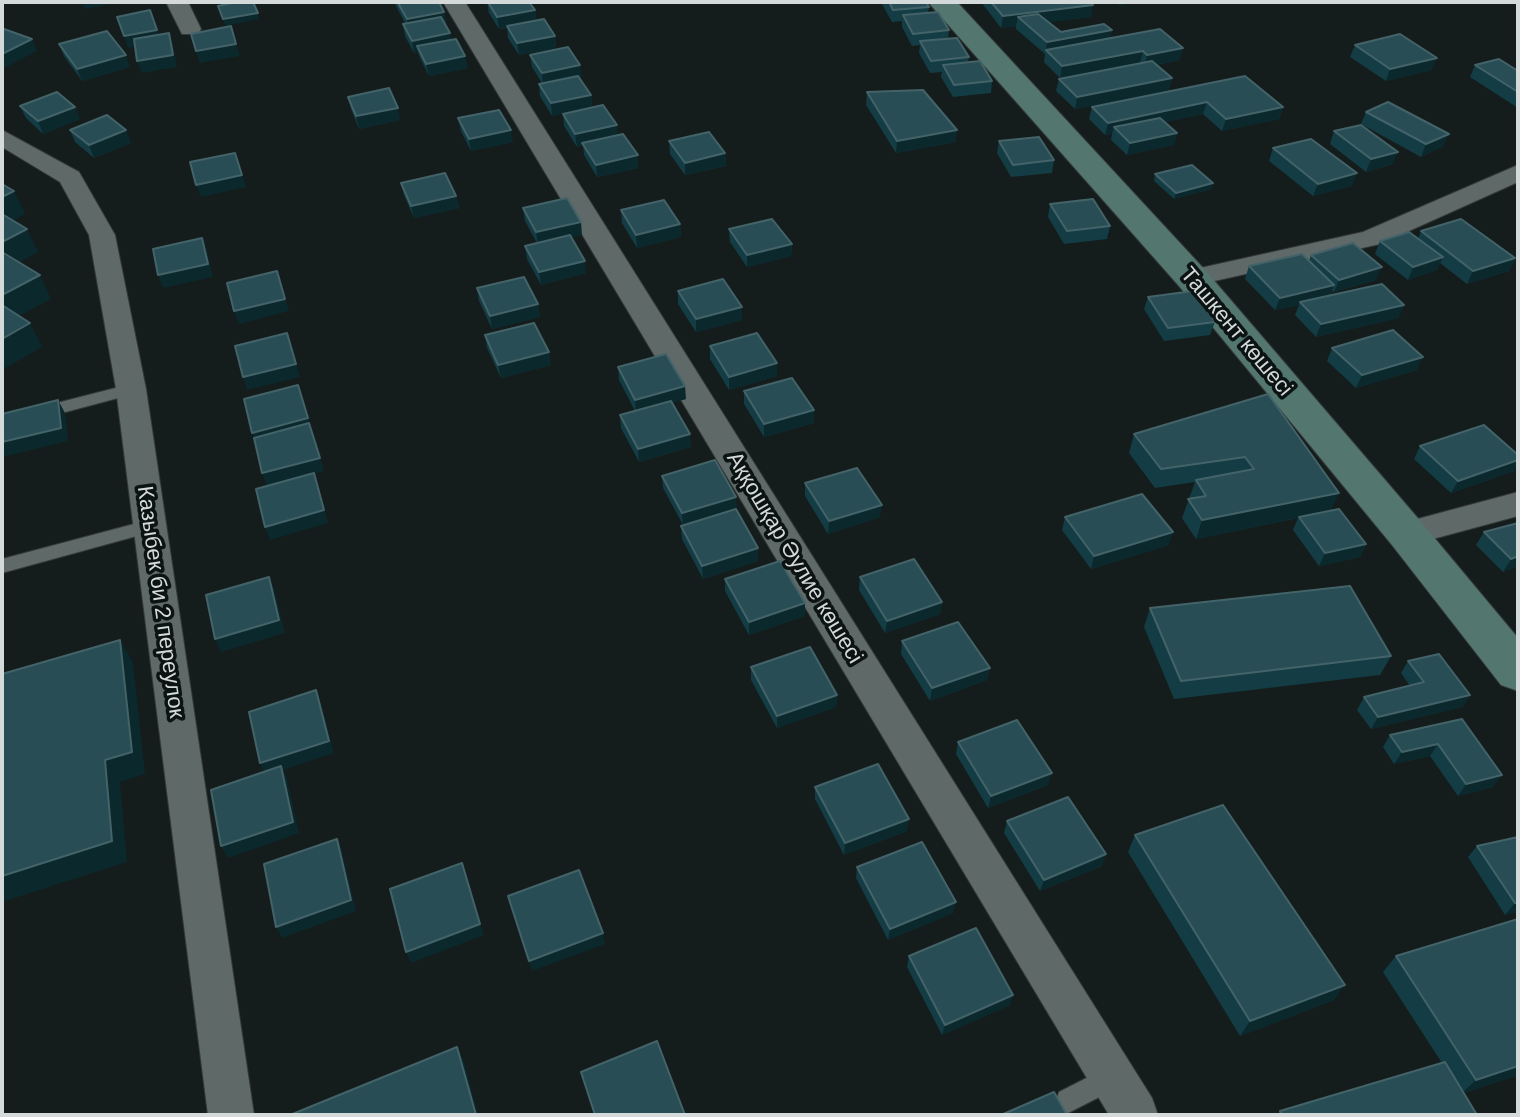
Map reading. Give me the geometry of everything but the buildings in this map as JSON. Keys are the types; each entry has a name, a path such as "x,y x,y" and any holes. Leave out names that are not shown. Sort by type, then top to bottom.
{"main road":[{"name":"Ташкент көшесі","path":"942,2 1192,278 1407,534 1518,672"}],"street":[{"path":"177,2 190,29"},
{"name":"Аққошқар Әулие көшесі","path":"454,2 1135,1115"},
{"name":"Казыбек би 2 переулок","path":"2,137 70,177 102,235 131,389 231,1115"},
{"path":"1192,278 1371,238 1518,173"},
{"path":"1407,534 1518,504"}],"lane":[{"path":"2,423 131,389"},
{"path":"2,566 149,526"},
{"path":"1068,1101 1112,1077"}]}
